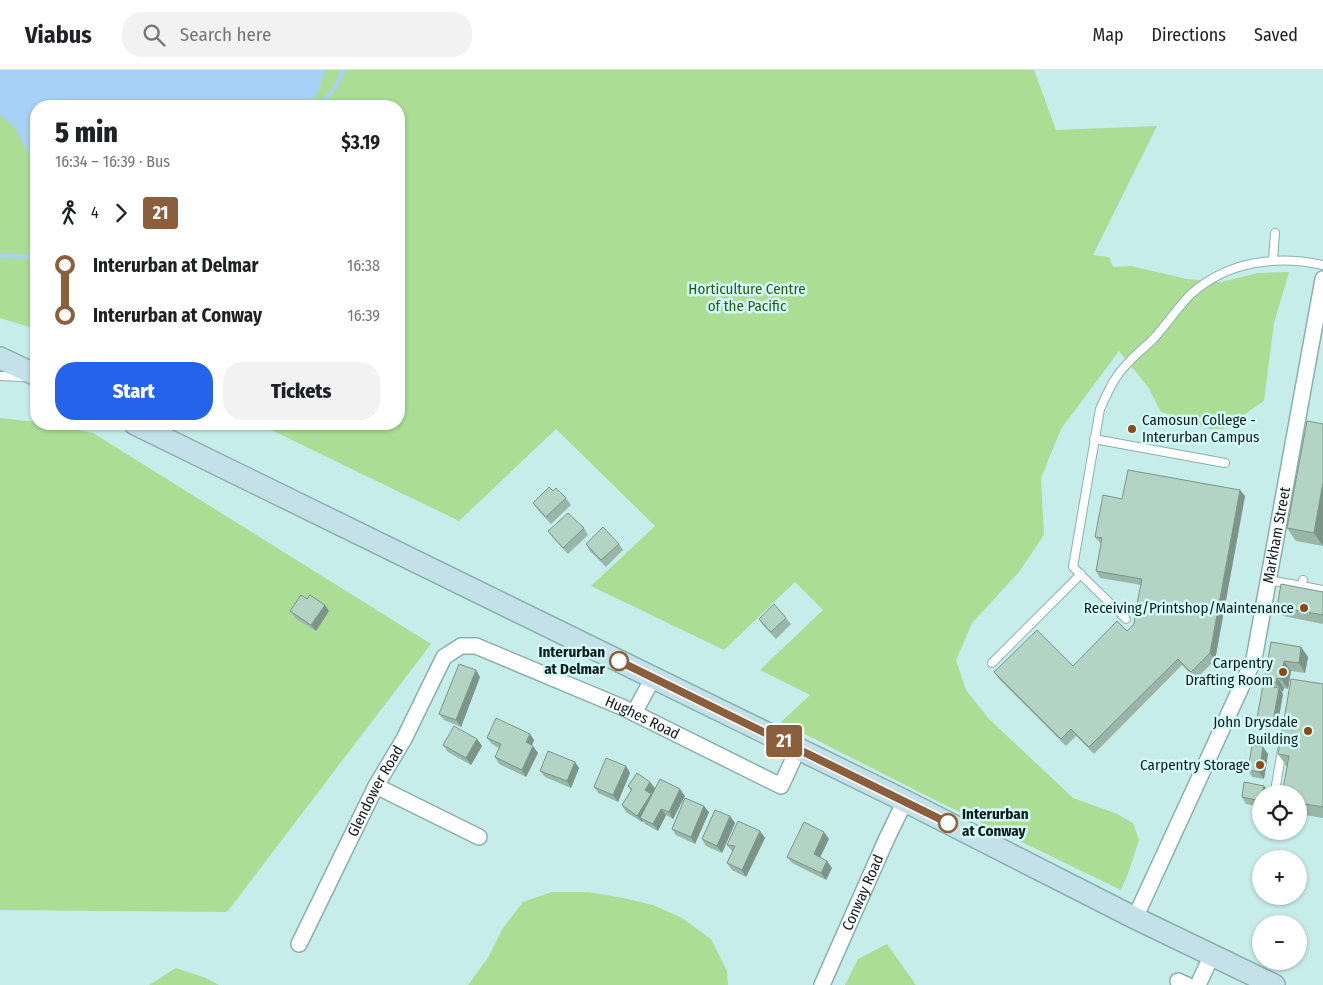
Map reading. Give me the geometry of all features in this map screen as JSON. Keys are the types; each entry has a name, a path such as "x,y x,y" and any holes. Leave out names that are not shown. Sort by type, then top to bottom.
{"main road":[{"path":"0,358 30,374"},
{"path":"147,430 905,801 1135,918 1274,985"}],"street":[{"name":"Markham Street","path":"1135,918 1254,659 1268,580 1318,335 1323,279"},
{"name":"Hughes Road","path":"461,646 476,646 634,713 781,786 798,749"},
{"name":"Glendower Road","path":"299,944 376,786 404,739 444,657 461,646"},
{"path":"634,713 653,678"},
{"path":"376,786 479,838"},
{"name":"Conway Road","path":"822,985 905,801"},
{"path":"1198,985 1212,955"}],"lane":[{"path":"1273,260 1275,232"},
{"path":"1126,619 1073,567 1094,439 1100,410 1109,388 1126,365 1152,340 1191,294 1216,276 1243,265 1273,260 1292,260 1323,265"},
{"path":"0,376 30,377"},
{"path":"1094,439 1225,462"},
{"path":"992,663 1081,574"},
{"path":"1268,580 1303,583 1323,590"},
{"path":"1276,785 1284,739"}],"green space":[{"name":"Horticulture Centre of the Pacific","path":"0,70 1034,70 1056,130 1157,126 1093,255 1109,257 1113,267 1131,266 1187,279 1221,282 1258,273 1289,272 1274,323 1264,401 1223,429 1210,429 1161,412 1148,387 1119,351 1061,429 1041,478 1044,535 1019,572 972,623 956,660 966,690 988,718 1073,798 1115,813 1133,823 1139,840 1121,890 937,801 781,722 810,695 760,670 823,610 795,582 724,650 591,586 655,526 556,429 459,521 271,430 405,430 405,100 30,100 30,327 0,318"},
{"path":"0,418 30,421 30,430 78,430 93,433 431,644 227,912 0,910"},
{"path":"552,892 589,892 623,898 653,905 682,918 711,939 727,971 728,985 468,985 488,958 503,928 523,902"},
{"path":"887,944 916,985 845,985 858,959"},
{"path":"176,968 206,978 219,985 149,985"}],"water":[{"path":"0,70 325,70 317,95 311,100 30,100 30,156 15,128 0,114"}],"building":[{"path":"1307,421 1323,424 1323,482 1314,533 1287,528"},
{"path":"1128,470 1240,490 1210,653 1191,672 1178,659 1089,747 1071,729 1061,739 994,672 1037,630 1073,666 1117,621 1127,631 1134,624 1135,615 1128,608 1136,609 1142,579 1096,571 1102,538 1095,537 1103,495 1122,499"},
{"path":"549,487 553,491 556,488 566,498 546,517 533,503"},
{"path":"568,513 584,528 563,548 548,531"},
{"path":"603,527 619,544 601,560 586,544"},
{"path":"1281,584 1323,592 1323,615 1277,607"},
{"path":"301,595 307,599 310,595 325,605 311,625 290,611"},
{"path":"774,604 786,618 771,632 759,619"},
{"path":"1271,642 1301,647 1299,663 1284,661 1281,679 1277,678 1276,683 1264,681"},
{"path":"459,664 476,670 456,720 439,714"},
{"name":"John Drysdale Building","path":"1291,679 1323,684 1323,807 1307,804 1307,785 1284,785 1289,756 1278,754"},
{"path":"1263,685 1279,688 1273,721 1257,718"},
{"path":"496,718 530,734 526,742 533,746 522,770 495,757 501,744 487,738"},
{"path":"454,726 477,739 466,758 443,745"},
{"path":"1252,745 1263,747 1259,772 1248,770"},
{"path":"548,751 575,762 567,781 540,771"},
{"path":"606,758 626,766 613,795 594,787"},
{"path":"637,773 650,782 645,790 651,794 637,816 622,805 632,789 628,786"},
{"path":"660,779 680,789 669,812 661,809 653,824 640,818"},
{"path":"1244,782 1259,785 1252,785 1252,799 1242,797"},
{"path":"685,798 704,806 691,837 672,829"},
{"path":"715,810 730,816 717,846 702,839"},
{"path":"738,821 760,831 742,870 727,863 735,846 727,845"},
{"path":"804,822 824,832 814,854 827,861 821,873 787,857"}],"waterway":[{"path":"324,100 335,88 344,70"},
{"path":"0,256 30,257"}],"bus line":[{"name":"21","path":"619,661 948,823"}],"place":[{"name":"Camosun College - Interurban Campus","path":"1132,429"},
{"name":"Receiving/Printshop/Maintenance","path":"1304,608"},
{"name":"Interurban at Delmar","path":"619,661"},
{"name":"Carpentry Drafting Room","path":"1283,672"},
{"name":"John Drysdale Building","path":"1308,731"},
{"name":"Carpentry Storage","path":"1260,765"},
{"name":"Interurban at Conway","path":"948,823"}]}
